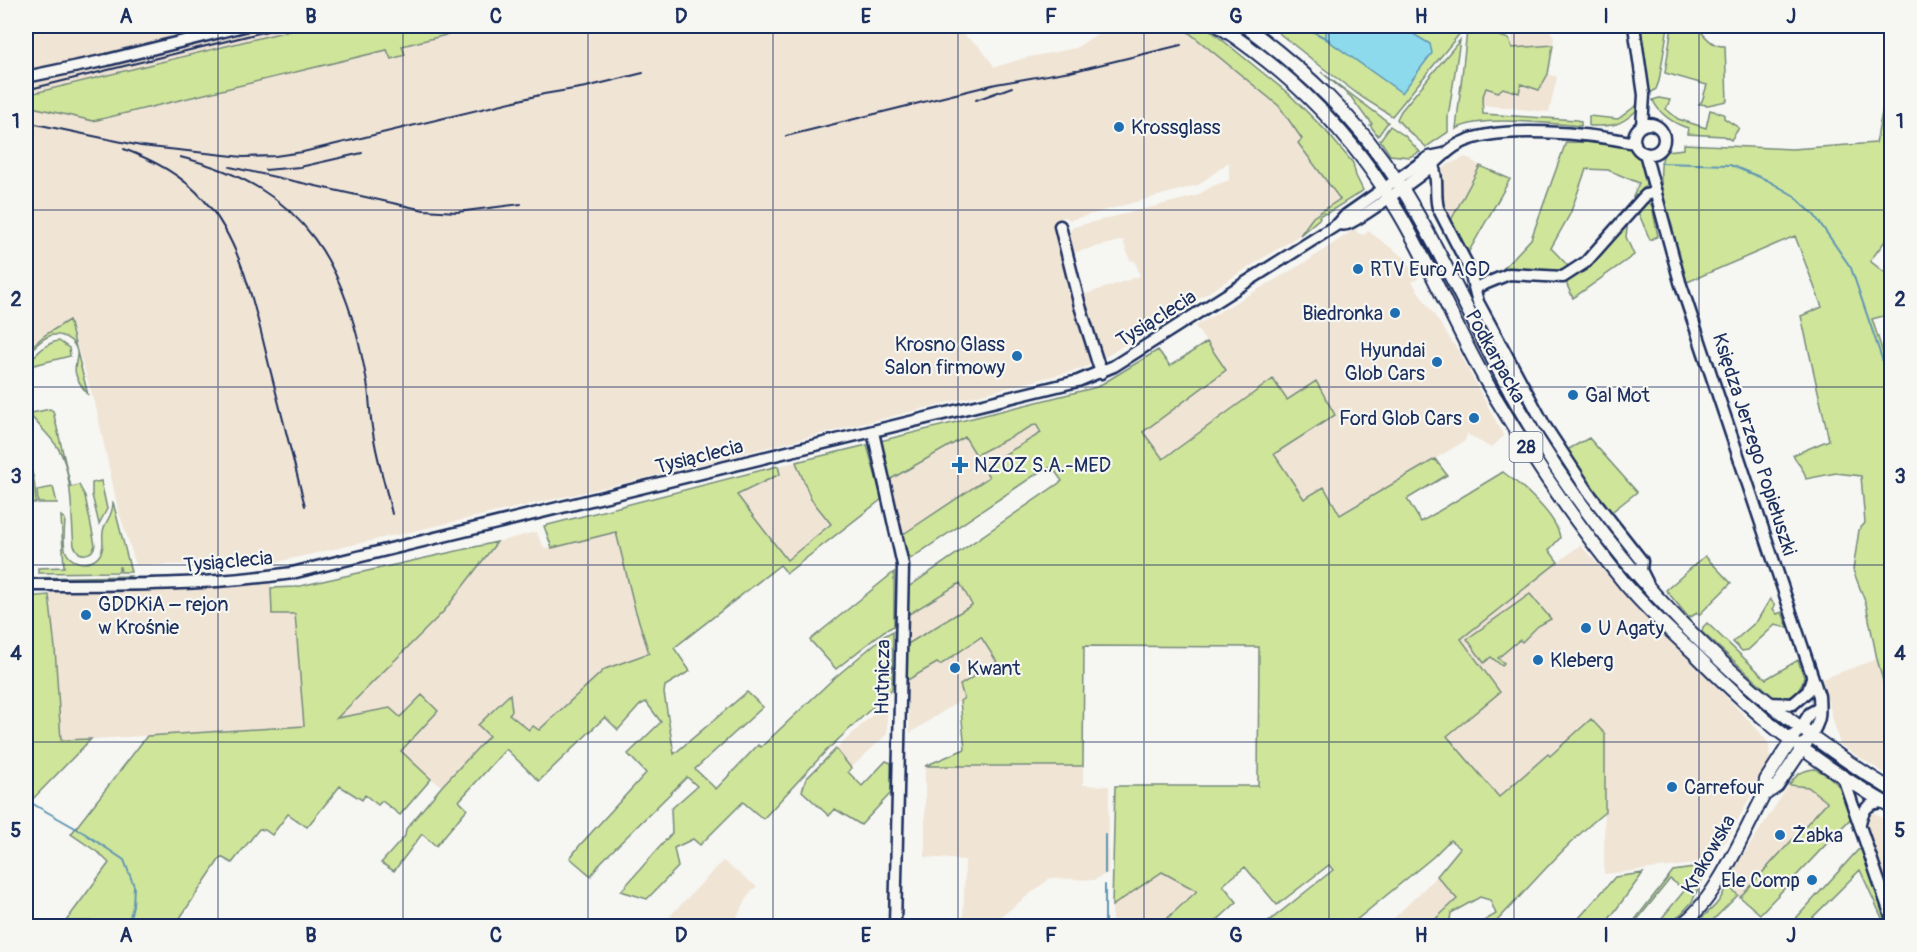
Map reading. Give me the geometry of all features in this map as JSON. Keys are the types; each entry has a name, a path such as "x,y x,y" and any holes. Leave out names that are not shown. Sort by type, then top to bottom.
{"main road":[{"name":"Podkarpacka","path":"1219,26 1266,59 1305,92 1353,145 1387,193 1492,392 1570,512 1628,586 1708,667 1773,726 1802,748"},
{"name":"Podkarpacka","path":"1245,26 1278,50 1345,112 1399,184 1433,242 1521,412 1561,475 1601,531 1689,630 1768,703 1805,733"},
{"path":"1773,726 1779,759"},
{"name":"Księdza Jerzego Popiełuszki","path":"1791,740 1805,733"},
{"name":"Księdza Jerzego Popiełuszki","path":"1802,748 1805,733"},
{"name":"28","path":"1805,733 1892,790"},
{"name":"Krakowska","path":"1684,925 1708,899 1764,795 1766,780 1791,740"},
{"name":"28","path":"1802,748 1887,805"},
{"name":"Krakowska","path":"1764,795 1777,786 1802,748"},
{"path":"1790,767 1803,763 1815,763 1828,767"}],"street":[{"path":"26,77 244,26"},
{"path":"1634,26 1644,95 1637,134 1639,150 1651,152 1661,147 1663,137 1654,125 1644,95"},
{"path":"1399,184 1433,166 1458,144 1477,136 1498,132 1604,136 1637,134 1654,125"},
{"name":"Księdza Jerzego Popiełuszki","path":"1651,152 1656,192 1680,282 1819,696 1819,708 1810,713 1805,733"},
{"path":"1399,184 1429,157 1444,154"},
{"name":"Podkarpacka","path":"1433,166 1437,178 1438,208 1469,268 1478,303 1499,345 1545,426 1591,496 1642,561 1641,570 1652,590"},
{"name":"Tysiąclecia","path":"26,585 154,585 224,582 292,573 1078,381 1101,372 1338,224 1348,224 1399,184"},
{"path":"1475,288 1509,274 1563,277 1586,262 1642,198 1656,192"},
{"path":"1060,226 1080,306 1101,372"},
{"name":"Hutnicza","path":"873,432 903,565 895,927"},
{"path":"1625,560 1634,561 1637,554"},
{"path":"1768,703 1793,704 1808,691 1813,677"},
{"path":"1843,777 1892,919"},
{"path":"1860,823 1863,811 1869,805 1887,805"}],"shaded area":[{"path":"26,26 203,26 102,57 26,73"},
{"path":"268,26 308,26 26,95 26,85"},
{"path":"482,26 955,26 956,30 978,45 995,67 1025,58 1076,48 1103,30 1116,26 1181,26 1279,106 1302,139 1298,143 1340,199 1313,217 1300,235 1102,359 1098,354 1083,295 1140,276 1135,261 1130,260 1123,240 1073,253 1069,234 1073,227 1196,196 1229,180 1229,162 1198,185 1070,220 1065,217 1055,220 1092,363 1074,371 633,481 268,564 136,565 118,509 96,407 69,320 45,335 26,351 26,138 28,127 26,119 29,119 32,107 93,121 387,49 392,59 401,46"},
{"path":"1473,26 1547,26 1554,37 1553,45 1512,48 1512,36"},
{"path":"1548,74 1557,77 1549,112 1482,105 1485,88 1503,88 1518,92 1521,83 1539,90"},
{"path":"1466,157 1480,166 1450,222 1441,205 1439,195 1442,170 1449,164"},
{"path":"1355,229 1359,234 1365,235 1368,231 1405,258 1418,279 1412,282 1457,349 1504,436 1491,448 1467,434 1465,441 1340,515 1304,499 1273,454 1287,400 1273,380 1163,460 1143,432 1225,370 1195,326 1309,260"},
{"path":"1037,423 1041,433 983,467 989,477 902,535 889,480 965,437 976,455"},
{"path":"796,462 811,499 832,524 787,560 737,495 780,474 778,466"},
{"path":"536,532 545,549 616,532 635,609 651,653 605,669 538,730 530,730 509,714 512,711 509,694 478,725 489,736 442,786 428,777 400,751 438,711 412,703 400,718 336,719 444,611 497,542"},
{"path":"1580,545 1769,744 1770,760 1728,838 1710,865 1696,864 1604,874 1605,735 1560,747 1550,756 1547,754 1499,797 1446,736 1499,692 1461,639"},
{"path":"271,576 272,613 295,613 304,726 61,741 49,586"},
{"path":"961,583 973,605 906,645 906,616"},
{"path":"982,637 998,662 960,684 964,698 910,733 906,681 937,662 941,665"},
{"path":"1877,659 1891,710 1891,777 1840,745 1822,679"},
{"path":"887,701 887,734 851,768 836,749"},
{"path":"925,766 1083,766 1083,785 1109,786 1108,873 1094,880 1050,878 989,926 963,926 965,860 925,857"},
{"path":"1789,785 1808,787 1827,802 1740,897 1725,883"},
{"path":"1875,813 1891,824 1891,900 1864,824 1867,815"},
{"path":"723,861 757,887 751,891 732,926 664,925 672,914"},
{"path":"1162,872 1197,891 1159,926 1112,926 1112,906"},
{"path":"1437,876 1457,898 1428,926 1386,926"}],"green space":[{"path":"308,26 482,26 402,46 405,55 391,59 387,50 93,121 32,107 29,120 26,119 26,95"},
{"path":"1181,26 1205,26 1289,94 1326,131 1353,163 1363,190 1326,214 1319,216 1320,218 1300,235 1313,217 1340,199 1298,143 1302,139 1279,106"},
{"path":"1270,26 1461,26 1461,32 1392,116 1363,98"},
{"path":"1638,26 1668,26 1659,81 1652,92 1647,89"},
{"path":"1672,26 1696,26 1716,45 1725,46 1727,101 1708,105 1699,104 1707,85 1665,73"},
{"path":"1476,28 1509,39 1512,48 1553,45 1548,74 1539,90 1521,84 1519,93 1503,88 1498,92 1486,88 1482,99 1483,114 1577,120 1581,122 1581,126 1498,121 1467,124 1456,129 1467,31"},
{"path":"1460,40 1448,117 1448,132 1426,147 1397,119 1401,111"},
{"path":"1321,72 1388,122 1378,136 1370,125 1372,124 1369,119 1351,97"},
{"path":"1889,77 1891,77 1891,233 1870,261 1892,278 1891,314 1872,319 1892,380 1891,710 1877,659 1866,604 1853,570 1859,530 1865,523 1861,476 1836,473 1806,479 1793,455 1829,440 1801,316 1822,307 1795,236 1685,283 1666,215 1661,177 1662,162 1666,151 1684,149 1684,144 1792,149 1876,143"},
{"path":"1659,98 1670,100 1666,109 1678,119 1706,128 1710,110 1724,114 1724,118 1739,128 1731,140 1724,136 1687,134 1688,128 1672,121 1659,109 1653,100"},
{"path":"1637,105 1636,111 1619,123 1589,126 1589,116 1618,119"},
{"path":"1390,126 1405,136 1420,152 1409,157 1390,155 1380,140"},
{"path":"1566,142 1629,146 1637,153 1642,163 1646,185 1636,197 1633,197 1639,183 1608,170 1586,169 1570,214 1551,248 1570,268 1590,251 1631,201 1634,204 1595,250 1568,272 1542,274 1502,270 1531,239"},
{"path":"1480,166 1510,179 1468,253 1450,222"},
{"path":"1646,203 1652,206 1658,236 1650,240 1638,212"},
{"path":"1628,220 1626,237 1634,255 1573,298 1567,280"},
{"path":"69,320 76,347 66,337 52,335 41,341 26,355 26,351 45,335"},
{"path":"59,341 69,348 70,356 26,367 26,364 41,349"},
{"path":"1207,342 1226,370 1143,432 1163,459 1273,379 1287,400 1316,381 1335,415 1274,454 1304,499 1324,487 1340,515 1435,459 1447,475 1407,499 1421,522 1503,472 1537,501 1557,529 1560,538 1549,550 1558,562 1461,639 1500,692 1447,736 1499,797 1591,719 1605,734 1605,812 1561,853 1492,926 1475,926 1496,914 1490,900 1480,897 1451,913 1449,926 1428,926 1457,899 1437,876 1460,848 1450,840 1433,857 1349,926 1263,926 1333,870 1329,865 1277,905 1245,867 1223,885 1237,902 1211,926 1159,926 1197,891 1162,872 1112,906 1115,786 1258,786 1259,647 1084,646 1083,766 925,766 965,749 960,701 964,698 960,685 997,662 981,637 940,665 937,663 906,681 906,645 972,605 960,583 906,616 907,588 1062,481 1052,467 1038,473 907,561 902,535 989,477 983,467 1041,433 1036,424 976,455 965,437 889,480 880,441 1097,387 1158,350 1170,366"},
{"path":"77,350 88,395 76,375"},
{"path":"50,409 53,411 71,487 79,485 85,496 95,545 93,550 87,554 79,553 74,546 71,496 63,458 55,444 31,416 32,413"},
{"path":"1589,438 1637,492 1609,514 1565,451"},
{"path":"867,445 882,499 787,573 780,565 674,648 690,671 665,686 664,693 674,754 747,692 763,707 695,769 716,789 758,745 761,747 832,680 893,631 892,689 826,751 763,819 743,802 700,845 693,839 674,848 678,867 647,899 621,891 672,833 671,809 697,786 687,777 601,862 591,876 570,858 646,773 628,754 661,722 646,702 640,705 618,730 605,717 539,781 506,749 459,801 467,809 436,846 422,834 394,871 381,863 405,836 406,829 442,786 489,736 478,725 510,694 512,711 509,714 529,730 533,726 539,730 605,669 649,653 635,609 616,532 552,548 544,526 778,466 780,474 737,495 787,560 831,524 811,499 796,462"},
{"path":"29,466 34,479 36,503 26,503 26,468"},
{"path":"101,481 107,509 99,524 92,495 92,483"},
{"path":"53,487 57,503 38,503 37,490"},
{"path":"113,502 131,572 121,572 119,567 119,572 38,573 38,568 64,567 61,516 65,519 64,544 69,557 85,563 95,560 102,550 104,528 112,512"},
{"path":"497,542 444,611 337,718 390,708 400,717 422,695 438,711 401,751 431,779 400,815 382,801 378,805 365,795 362,800 340,786 307,827 288,814 272,835 259,829 232,863 221,857 178,921 66,921 109,863 71,834 147,736 304,726 295,614 272,614 271,588 296,587"},
{"path":"1705,556 1731,583 1699,615 1697,613 1689,618 1666,590"},
{"path":"894,572 894,626 884,631 836,669 810,640"},
{"path":"130,576 125,579 26,580 26,578"},
{"path":"1530,594 1551,619 1538,626 1522,642 1520,640 1517,642 1498,658 1504,663 1502,666 1491,657 1484,663 1467,639"},
{"path":"49,595 61,740 91,739 26,806 26,726 29,725 26,597"},
{"path":"1770,599 1775,605 1773,609 1777,614 1782,612 1788,628 1775,625 1748,650 1742,651 1733,642 1757,621"},
{"path":"1707,623 1766,679 1798,660 1804,677 1798,691 1786,698 1775,698 1702,632"},
{"path":"836,749 851,768 848,772 862,786 886,761 891,763 891,793 861,825 835,809 829,816 802,791 806,779"},
{"path":"1815,769 1836,782 1852,817 1760,914 1740,897 1827,802 1808,787 1789,785 1800,774"},
{"path":"1864,849 1888,926 1877,926 1882,918 1860,870 1806,926 1789,926 1858,850"},
{"path":"1708,866 1692,902 1682,913 1663,926 1649,926 1656,925 1685,890 1670,879 1633,925 1635,926 1630,926 1673,871"},
{"path":"1643,873 1604,926 1572,926 1615,877"},
{"path":"1727,885 1738,895 1707,926 1693,926 1716,904"}],"water":[{"path":"1330,26 1400,26 1430,44 1432,53 1402,93 1326,39 1326,32"}],"waterway":[{"path":"1310,26 1314,32 1329,40"},
{"path":"1661,163 1730,165 1767,180 1793,195 1815,216 1851,268 1892,388"},
{"path":"26,800 84,833 124,860 134,886 133,905 128,926"},
{"path":"1105,835 1105,873"},
{"path":"1105,885 1105,926"}],"railway":[{"path":"26,90 288,26"},
{"path":"1070,72 1181,45"},
{"path":"786,136 996,84 1076,70"},
{"path":"26,122 141,146 243,157 275,156 303,152 544,94 586,87 643,73"},
{"path":"976,100 1012,87"},
{"path":"124,149 157,164 187,183 204,200 229,237 253,302 305,506"},
{"path":"265,170 300,167 362,153"},
{"path":"180,157 224,171 260,189 290,212 314,238 333,269 348,305 359,344 368,388 375,443 392,514"},
{"path":"230,167 424,210 457,212 521,204"}],"place":[{"name":"Krossglass","path":"1119,127"},
{"name":"RTV Euro AGD","path":"1358,269"},
{"name":"Biedronka","path":"1395,313"},
{"name":"Krosno Glass Salon firmowy","path":"1017,356"},
{"name":"Hyundai Glob Cars","path":"1437,362"},
{"name":"Gal Mot","path":"1573,395"},
{"name":"Ford Glob Cars","path":"1474,418"},
{"name":"NZOZ S.A.-MED","path":"960,465"},
{"name":"GDDKiA – rejon w Krośnie","path":"86,615"},
{"name":"U Agaty","path":"1586,628"},
{"name":"Kleberg","path":"1538,660"},
{"name":"Kwant","path":"955,668"},
{"name":"Carrefour","path":"1672,787"},
{"name":"Żabka","path":"1780,835"},
{"name":"Ele Comp","path":"1812,880"}]}
